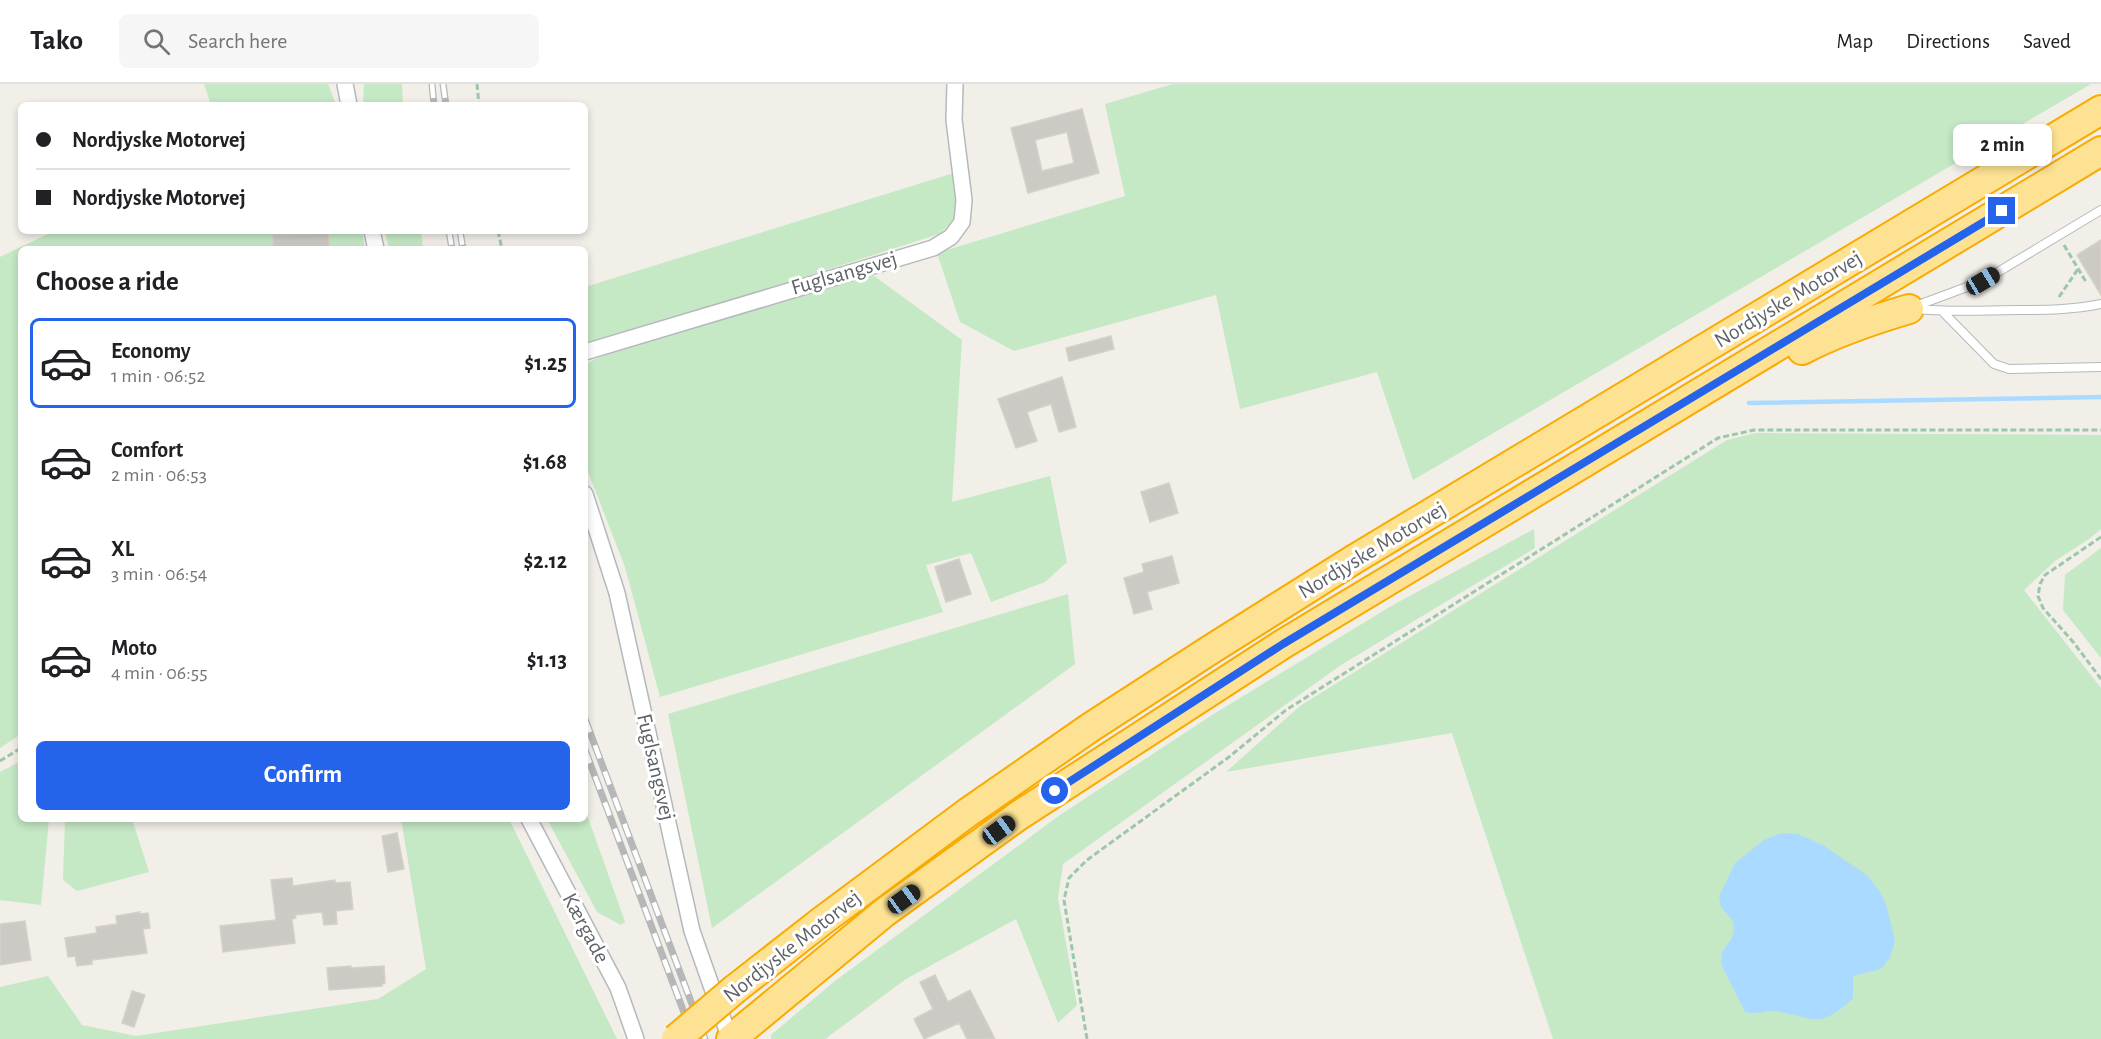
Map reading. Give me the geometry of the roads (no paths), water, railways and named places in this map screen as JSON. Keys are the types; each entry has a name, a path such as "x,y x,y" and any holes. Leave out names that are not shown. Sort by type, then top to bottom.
{"highway":[{"path":"1807,287 2101,93"},
{"name":"Nordjyske Motorvej","path":"676,1039 735,989 822,921 967,813 1090,727 1353,560 2101,111"},
{"name":"Nordjyske Motorvej","path":"736,1034 885,912 1017,816 1283,644 2101,152"},
{"path":"1283,644 1617,459 1786,358 1864,322 1909,309"}],"street":[{"path":"345,84 348,102"},
{"name":"Fuglsangsvej","path":"588,351 933,248 951,237 962,222 964,200 954,120 955,84"},
{"name":"Fuglsangsvej","path":"588,503 617,593 692,931 736,1034"},
{"name":"Kærgade","path":"531,822 618,988 636,1039"}],"lane":[{"path":"1909,309 1972,286 2101,210"},
{"path":"1909,309 1943,312 2059,309 2085,308 2101,304"},
{"path":"1943,312 1994,364 2001,367 2009,369 2101,368"}],"water":[{"path":"1781,833 1798,834 1823,845 1868,876 1886,904 1895,941 1890,957 1881,969 1853,976 1853,998 1841,1009 1823,1018 1806,1018 1770,1011 1745,1012 1721,964 1722,952 1732,938 1734,928 1733,921 1721,907 1719,897 1735,863 1764,840"}],"waterway":[{"path":"1749,403 2101,397"}],"railway":[{"path":"432,84 434,102"},
{"path":"443,84 446,102"},
{"path":"450,234 452,246"},
{"path":"460,234 462,246"},
{"path":"588,727 705,1039"},
{"path":"588,758 694,1039"}]}
